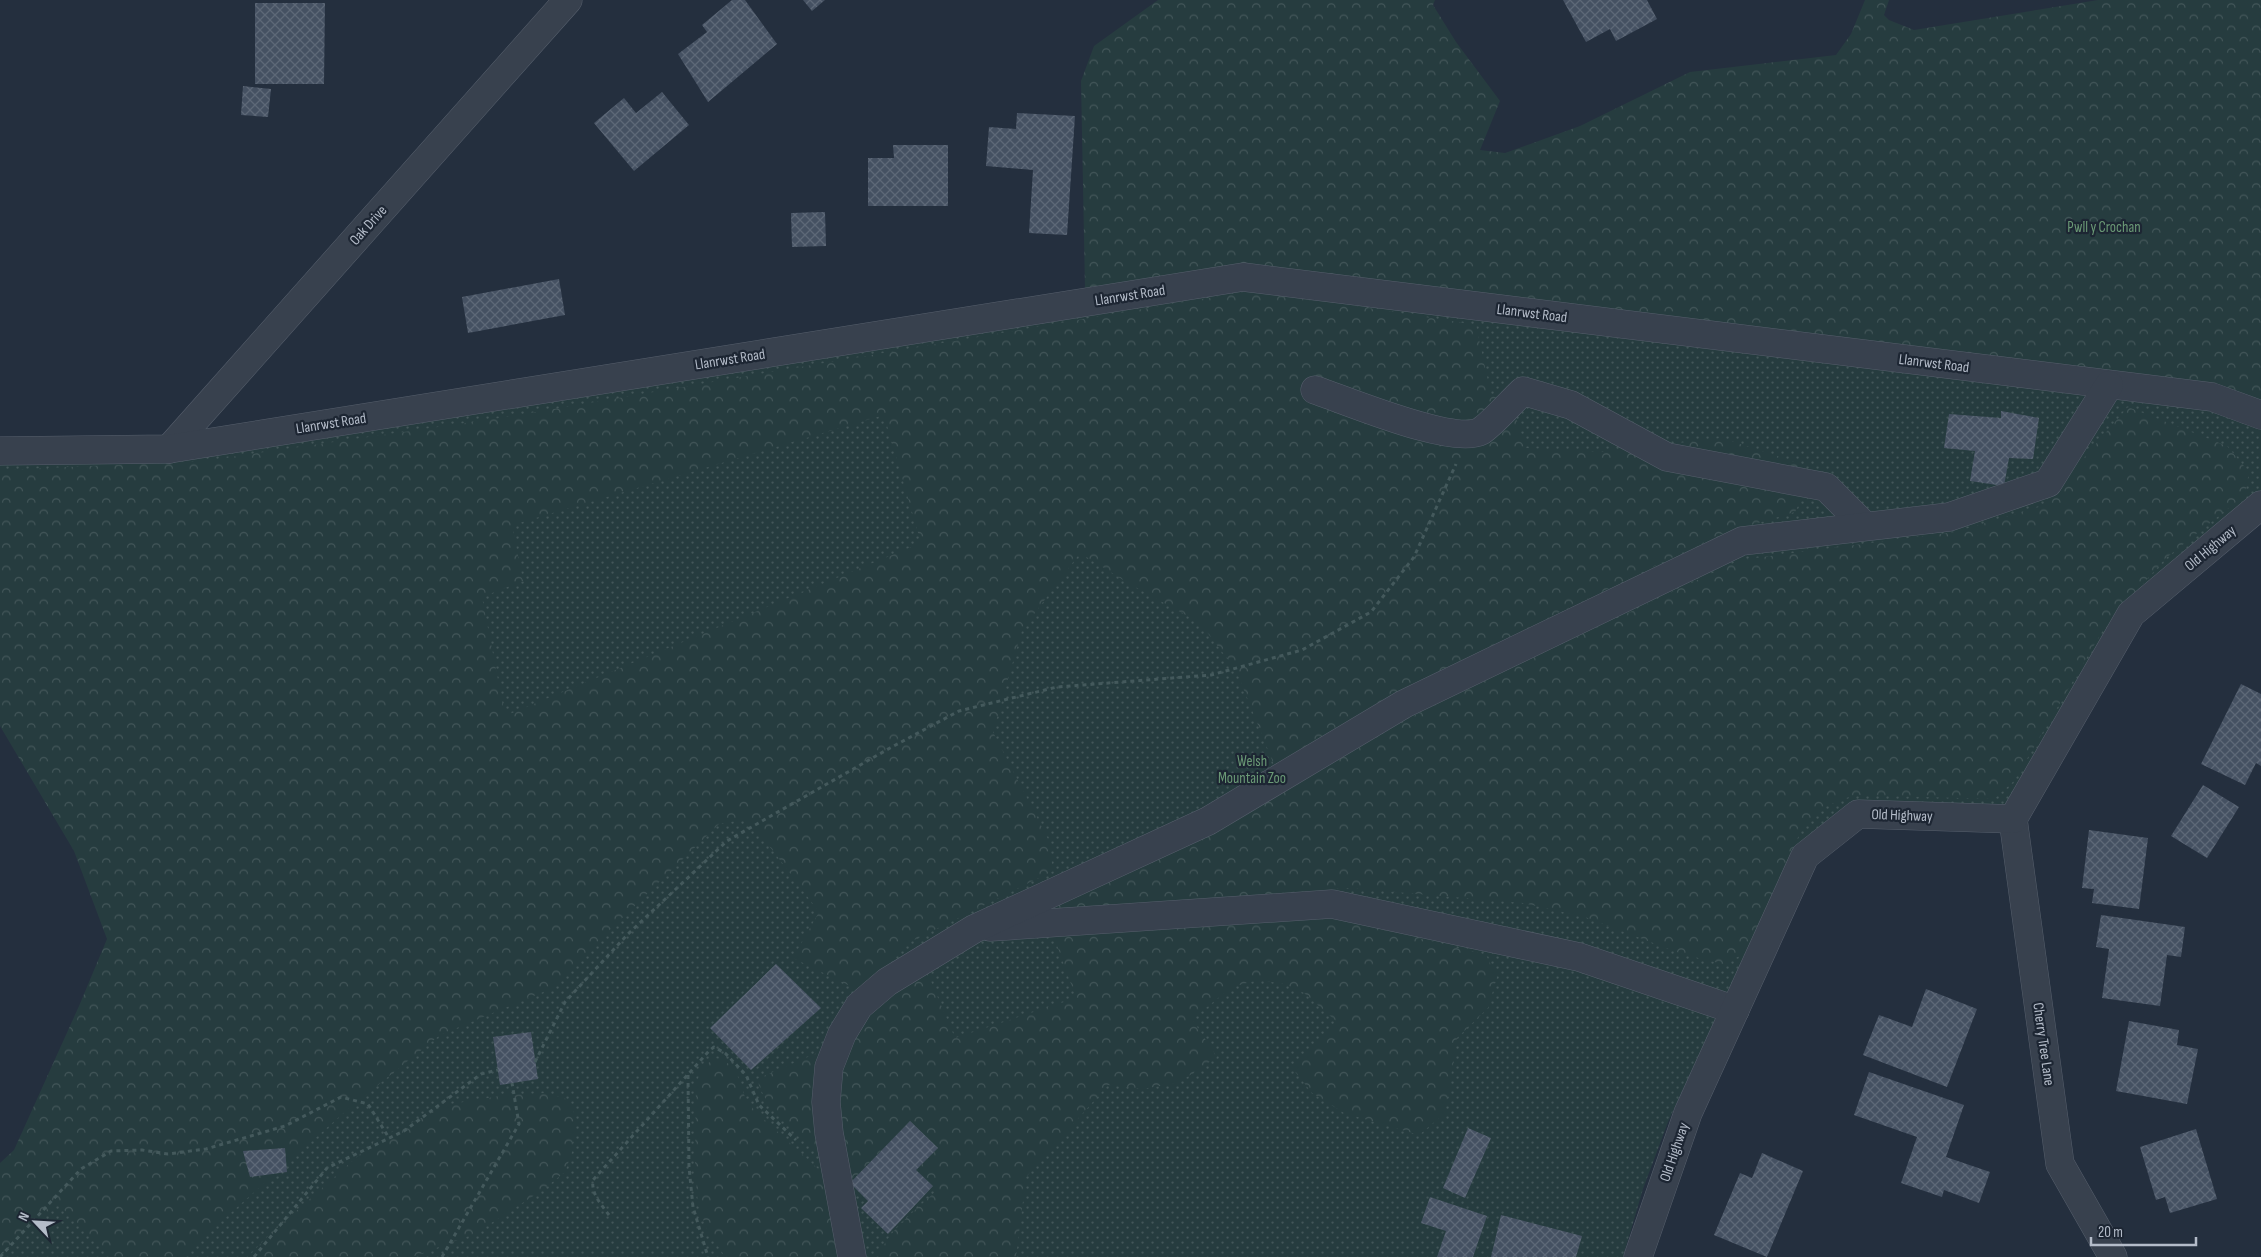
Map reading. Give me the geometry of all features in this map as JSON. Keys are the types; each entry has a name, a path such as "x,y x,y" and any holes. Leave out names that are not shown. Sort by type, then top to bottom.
{"street":[{"name":"Oak Drive","path":"169,449 568,0"},
{"name":"Llanrwst Road","path":"0,451 169,449 1243,277 2212,397 2261,415"},
{"path":"852,1257 829,1133 826,1102 829,1067 842,1034 859,1006 887,982 974,929 1208,821 1404,704 1742,541 1949,517 2048,484 2109,385"},
{"path":"1315,390 1414,425 1463,434 1480,431 1523,391 1571,405 1667,457 1826,487 1866,526"},
{"name":"Old Highway","path":"1638,1257 1688,1114 1805,856 1858,814 2013,819 2131,614 2261,505"},
{"name":"Cherry Tree Lane","path":"2013,819 2060,1164 2113,1257"},
{"path":"974,929 1332,904 1579,956 1735,1010"}],"path":[{"path":"535,1062 565,1002 628,934 727,841 890,748 959,711 1057,687 1210,675 1302,650 1371,612 1414,557 1461,452 1463,434"},
{"path":"609,1214 597,1200 592,1187 593,1180 709,1050 714,1047 720,1048 746,1075 759,1105 803,1146"},
{"path":"254,1257 327,1168 404,1131 481,1074 498,1070"},
{"path":"688,1074 689,1167 693,1207 708,1257"},
{"path":"442,1257 519,1124 512,1083"},
{"path":"0,1257 81,1170 111,1151 142,1150 168,1154 206,1149 285,1126 341,1097 368,1104 389,1138"}],"green space":[{"name":"Pwll y Crochan","path":"1158,0 1435,0 1433,5 1456,42 1500,101 1480,150 1505,153 1580,126 1690,72 1836,55 1851,34 1865,0 1889,0 1884,15 1889,20 1914,30 2098,0 2261,0 2261,415 1243,277 1085,290 1081,81 1094,46"},
{"name":"Welsh Mountain Zoo","path":"1243,277 2261,415 2261,505 2131,614 2013,819 1858,814 1805,856 1698,1057 1668,1122 1643,1189 1623,1257 0,1257 0,1206 139,956 0,572 0,451 169,449"},
{"path":"1255,290 1476,325 1491,395 1512,405 1526,448 1600,452 1722,438 1798,463 1809,484 1795,512 1721,534 1529,627 1274,765 1236,670 1200,623 1128,583 1080,553 1022,630 993,732 1049,841 1053,871 908,943 858,990 793,958 819,912 774,852 746,819 719,824 548,990 440,1035 347,1110 181,1257 112,1257 58,1204 0,1254 0,1163 14,1150 107,939 74,851 0,726 0,470 203,461 500,418","holes":["884,415 921,543 505,716 482,597 523,581 512,525"]},
{"path":"2128,407 2227,446 2249,472 2245,495 2166,558 2106,625 2014,781 1994,799 1854,795 1824,807 1801,830 1755,942 1746,953 1723,964 1682,954 1585,917 1523,903 1348,888 1042,911 1206,836 1433,705 1740,560 1955,532 2042,506"},
{"path":"1334,917 1486,955 1497,977 1488,1008 1457,1038 1445,1113 1419,1135 1344,1113 1312,1093 1293,1069 1337,1022 1304,993 1284,984 1258,980 1232,987 1192,1019 1217,1057 1178,1083 1142,1089 1108,1085 1026,1177 1016,1257 880,1257 882,1248 895,1230 937,1190 916,1170 938,1148 909,1121 850,1183 833,1101 846,1045 862,1021 886,997 927,972 955,1038 1076,998 1054,937"},
{"path":"824,1050 824,1156 775,1112 757,1079"},
{"path":"715,1058 728,1063 733,1068 739,1078 746,1099 755,1111 828,1178 836,1257 728,1257 724,1255 707,1230 698,1205 695,1165 696,1083 703,1067"},
{"path":"547,1093 566,1099 576,1116 572,1152 565,1172 541,1191 474,1234 412,1257 248,1257 265,1239 377,1139 451,1104 507,1095"}],"building":[{"path":"732,0 745,0 777,44 708,102 678,54 707,32 702,25"},
{"path":"803,0 825,0 812,11"},
{"path":"1563,0 1647,0 1657,19 1616,41 1610,29 1586,42"},
{"path":"255,3 325,3 324,84 255,84"},
{"path":"243,86 271,89 268,117 241,115"},
{"path":"662,92 689,125 634,171 594,123 624,98 636,113"},
{"path":"1017,113 1075,116 1067,235 1029,233 1033,170 986,166 989,127 1016,129"},
{"path":"893,145 948,145 948,206 868,206 868,158 894,158"},
{"path":"825,212 826,246 792,247 791,213"},
{"path":"559,279 565,315 468,333 462,297"},
{"path":"2001,411 2039,418 2033,459 2009,458 2004,486 1970,481 1975,451 1944,448 1949,414 2001,418"},
{"path":"2241,684 2261,694 2261,766 2256,763 2245,785 2201,764"},
{"path":"2203,785 2239,807 2207,858 2171,836"},
{"path":"2089,830 2148,838 2139,909 2092,903 2094,889 2082,888"},
{"path":"2101,915 2185,927 2181,957 2167,955 2160,1006 2102,998 2109,949 2096,947"},
{"path":"776,964 821,1008 751,1070 710,1028"},
{"path":"1926,989 1977,1009 1947,1087 1863,1055 1879,1015 1912,1027"},
{"path":"2129,1021 2179,1030 2177,1045 2198,1049 2187,1104 2116,1091"},
{"path":"531,1032 538,1079 500,1085 493,1037"},
{"path":"1869,1072 1964,1105 1946,1157 1990,1172 1979,1203 1944,1190 1942,1197 1901,1183 1917,1137 1854,1115"},
{"path":"910,1121 938,1148 916,1170 933,1186 888,1234 861,1208 868,1201 850,1183"},
{"path":"1468,1128 1491,1138 1465,1198 1443,1188"},
{"path":"2196,1129 2217,1199 2170,1213 2165,1197 2156,1200 2140,1147"},
{"path":"285,1148 287,1172 250,1177 243,1151"},
{"path":"1762,1153 1803,1171 1767,1257 1714,1235 1740,1173 1752,1178"},
{"path":"1430,1197 1487,1216 1473,1257 1437,1257 1446,1231 1421,1223"},
{"path":"1501,1215 1582,1236 1576,1257 1491,1257"}]}
